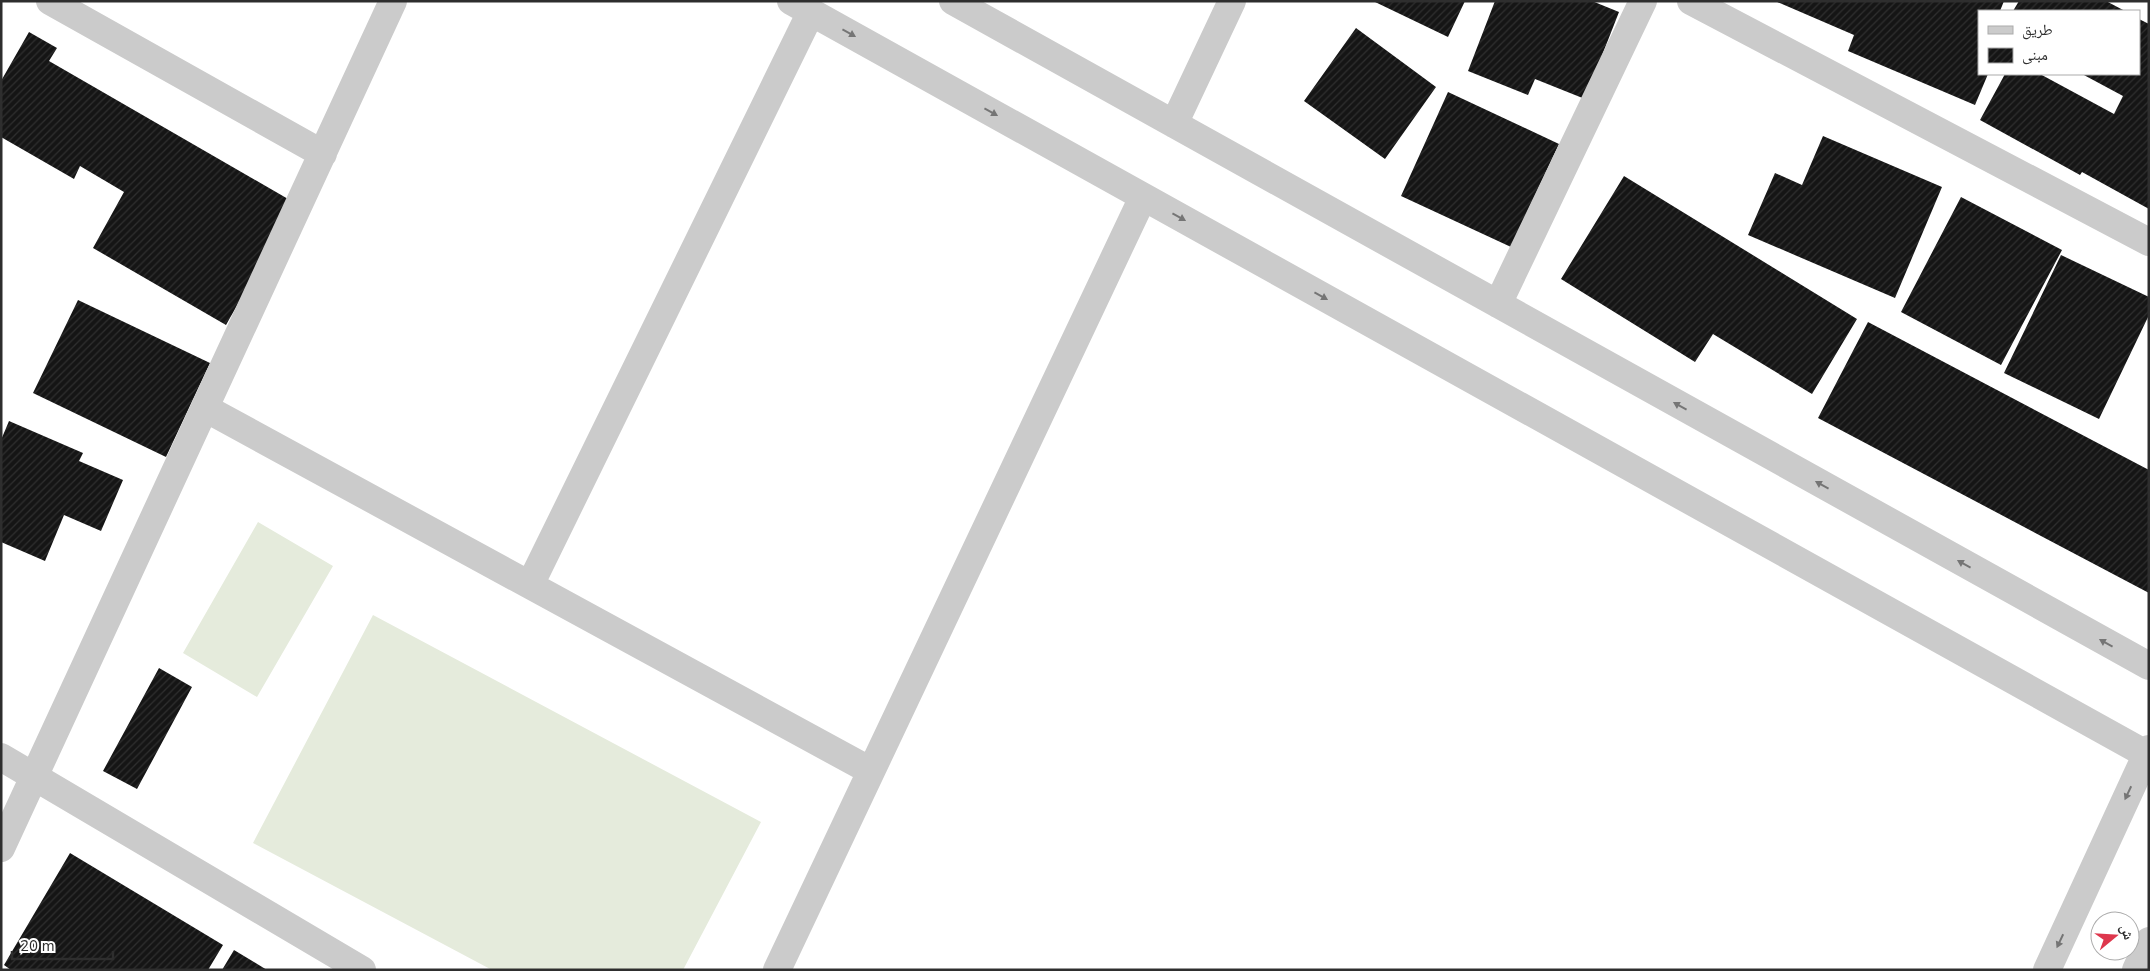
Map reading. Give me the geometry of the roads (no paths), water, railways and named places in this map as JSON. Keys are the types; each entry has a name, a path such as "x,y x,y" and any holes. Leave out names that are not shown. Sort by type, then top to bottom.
{"street":[{"path":"50,1 323,154"},
{"path":"1,848 393,1"},
{"path":"953,1 2149,666"},
{"path":"1174,124 1232,1"},
{"path":"1498,304 1643,1"},
{"path":"1691,1 2149,242"},
{"path":"530,585 801,7 2148,752 2047,970"},
{"path":"777,970 1143,197"},
{"path":"205,408 871,771"},
{"path":"1,757 362,970"},
{"path":"2136,970 2149,941"}]}
